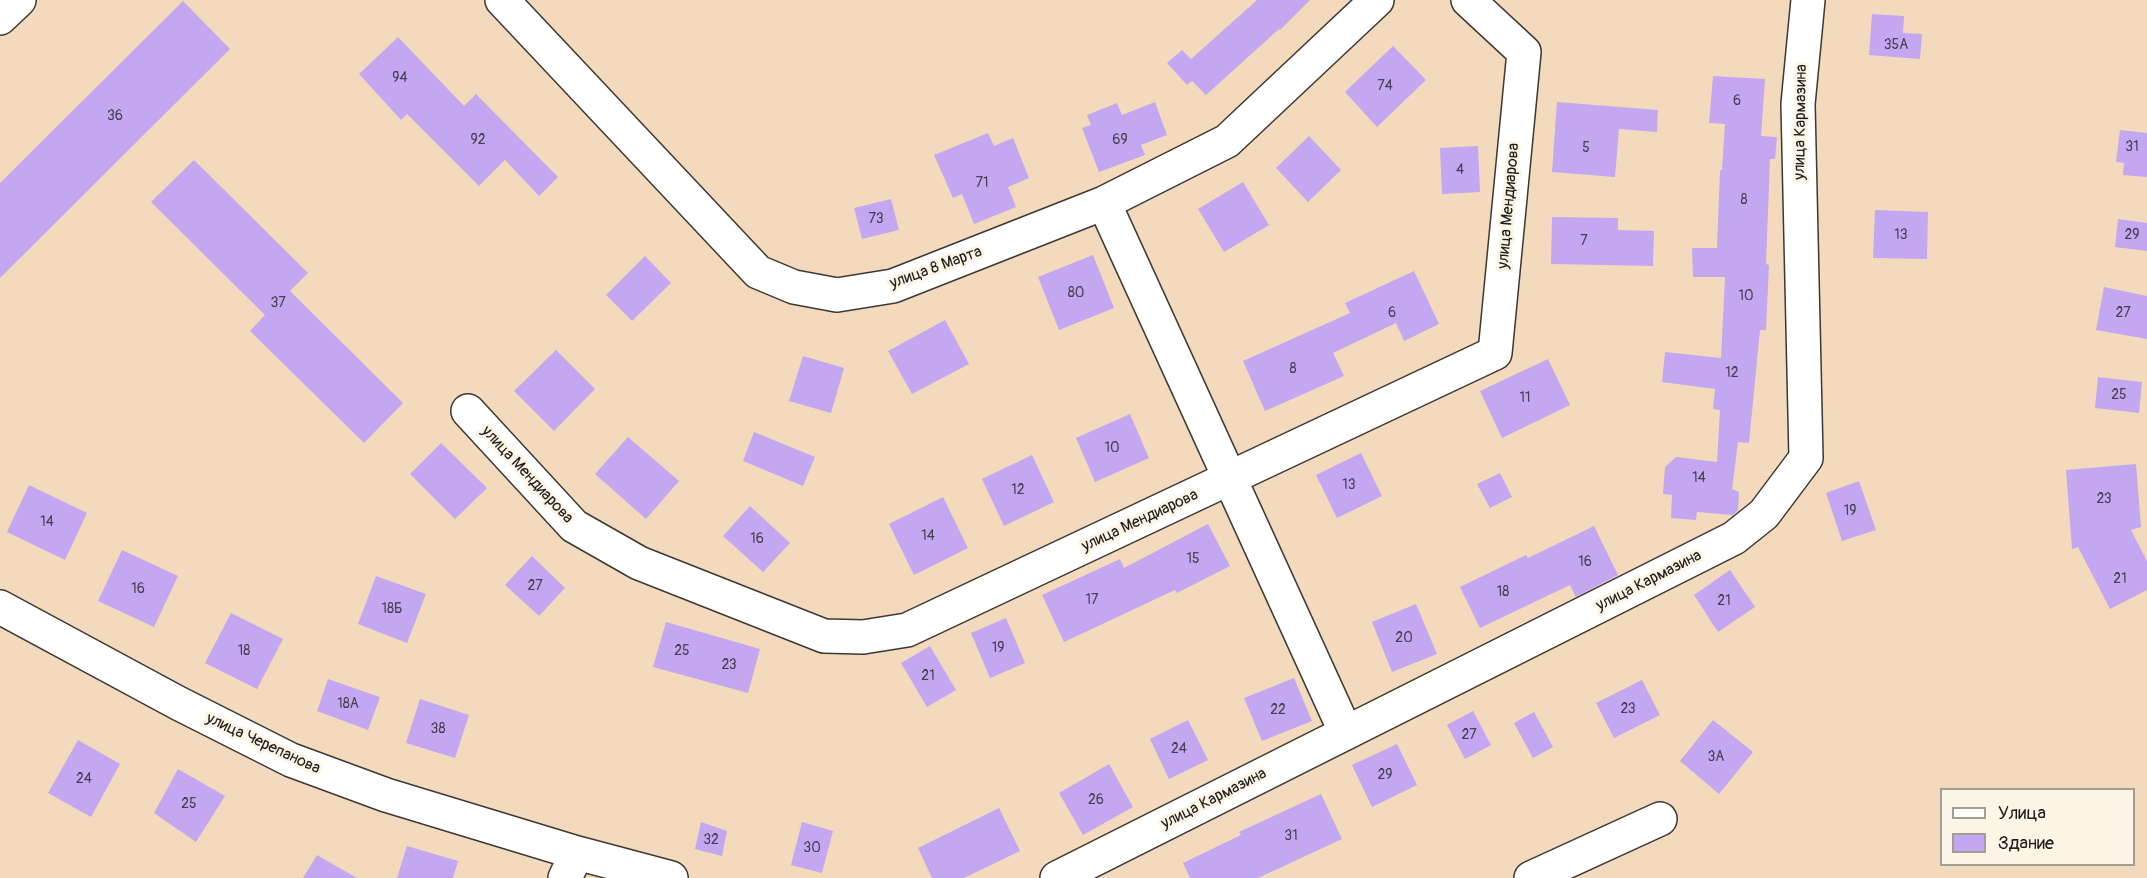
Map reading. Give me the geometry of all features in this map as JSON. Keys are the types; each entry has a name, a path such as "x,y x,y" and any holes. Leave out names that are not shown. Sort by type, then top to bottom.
{"street":[{"path":"0,18 20,0"},
{"name":"улица 8 Марта","path":"502,0 758,272 794,287 837,295 893,286 1104,203 1227,141 1377,0"},
{"name":"улица Мендиарова","path":"468,411 574,526 639,563 824,636 863,637 907,630 1495,353 1524,52 1468,0"},
{"name":"улица Кармазина","path":"1057,878 1734,538 1764,514 1806,458 1798,104 1808,0"},
{"path":"1104,203 1346,733"},
{"name":"улица Черепанова","path":"0,608 291,760 571,865"},
{"path":"1531,878 1660,819"},
{"path":"571,865 671,878"}],"building":[{"path":"1257,0 1310,0 1280,30 1206,95 1192,81 1187,85 1167,63 1182,50 1191,59"},
{"path":"183,1 230,49 0,278 0,183"},
{"path":"1872,14 1904,16 1903,33 1922,34 1920,59 1869,55"},
{"path":"398,37 464,106 476,94 558,177 539,196 505,160 479,186 407,114 401,120 359,74"},
{"path":"1393,46 1426,80 1377,127 1345,92"},
{"path":"1713,76 1765,79 1761,136 1777,137 1775,159 1770,159 1766,330 1760,330 1749,443 1738,442 1732,489 1739,492 1738,510 1733,515 1697,512 1696,520 1671,518 1672,495 1663,494 1665,467 1676,457 1717,462 1720,410 1713,409 1715,389 1662,382 1665,352 1721,358 1725,277 1693,277 1692,248 1717,248 1720,170 1722,170 1725,124 1709,123"},
{"path":"1155,102 1167,135 1141,145 1145,155 1099,172 1082,128 1091,125 1087,115 1117,103 1122,115"},
{"path":"1557,102 1658,110 1657,132 1619,129 1615,177 1552,172"},
{"path":"2120,130 2147,133 2147,177 2123,175 2124,163 2116,162"},
{"path":"988,133 994,146 1013,138 1029,178 1008,187 1016,207 974,224 962,194 953,198 934,155"},
{"path":"1309,136 1341,170 1308,202 1276,168"},
{"path":"1478,146 1480,192 1442,194 1440,148"},
{"path":"194,160 308,273 290,291 403,403 364,443 250,331 265,315 151,202"},
{"path":"1243,182 1269,225 1224,252 1198,209"},
{"path":"891,199 899,230 862,239 854,208"},
{"path":"1875,210 1928,212 1927,259 1873,258"},
{"path":"1552,217 1618,218 1618,230 1654,231 1653,266 1551,264"},
{"path":"2118,219 2147,223 2147,251 2115,247"},
{"path":"1093,255 1114,308 1059,330 1038,277"},
{"path":"645,256 671,283 632,321 606,295"},
{"path":"1414,271 1439,324 1404,341 1396,323 1333,353 1344,376 1265,411 1243,361 1350,313 1345,303"},
{"path":"2104,287 2147,296 2147,339 2096,330"},
{"path":"945,320 969,364 912,394 888,351"},
{"path":"556,350 595,389 554,431 514,391"},
{"path":"803,356 844,368 831,413 789,401"},
{"path":"1548,359 1570,405 1502,438 1480,391"},
{"path":"2098,377 2142,382 2139,413 2095,408"},
{"path":"1130,414 1149,458 1095,482 1076,438"},
{"path":"754,432 815,457 803,486 743,461"},
{"path":"628,437 679,481 646,519 595,474"},
{"path":"441,443 487,488 455,519 410,474"},
{"path":"1361,453 1382,496 1337,518 1316,475"},
{"path":"1032,455 1054,502 1004,526 982,479"},
{"path":"2136,464 2141,527 2131,530 2147,561 2147,590 2110,609 2078,547 2072,549 2066,470"},
{"path":"1500,473 1512,497 1490,508 1477,484"},
{"path":"1859,481 1876,530 1842,541 1826,493"},
{"path":"29,485 87,513 65,560 7,532"},
{"path":"943,497 968,548 914,575 889,524"},
{"path":"750,506 790,543 763,572 723,536"},
{"path":"1208,524 1230,566 1177,593 1175,590 1064,642 1042,595 1120,559 1124,568"},
{"path":"1594,526 1618,575 1576,597 1570,585 1480,628 1460,587"},
{"path":"122,550 178,576 154,627 98,601"},
{"path":"532,556 565,588 539,616 505,585"},
{"path":"1730,570 1755,607 1718,632 1694,595"},
{"path":"376,576 426,594 407,643 358,624"},
{"path":"1416,604 1437,654 1392,672 1372,622"},
{"path":"231,613 283,639 257,689 205,663"},
{"path":"1006,618 1025,663 990,678 971,633"},
{"path":"666,622 760,649 748,693 653,667"},
{"path":"930,646 956,690 927,707 901,663"},
{"path":"1294,678 1312,721 1262,741 1244,698"},
{"path":"328,679 380,697 368,730 317,711"},
{"path":"1642,680 1660,715 1614,738 1596,703"},
{"path":"420,699 469,715 455,758 406,743"},
{"path":"1473,711 1491,745 1465,759 1447,725"},
{"path":"1534,712 1553,747 1533,758 1514,723"},
{"path":"1188,720 1208,760 1169,779 1150,739"},
{"path":"1713,720 1753,752 1719,794 1680,761"},
{"path":"78,740 120,764 91,817 48,793"},
{"path":"1397,744 1417,785 1372,807 1352,765"},
{"path":"1109,764 1133,807 1083,835 1059,793"},
{"path":"178,769 225,796 196,842 154,813"},
{"path":"1321,794 1342,839 1258,878 1190,878 1183,863 1241,835 1239,832"},
{"path":"999,808 1020,851 964,878 932,878 918,848"},
{"path":"701,822 727,831 722,856 695,849"},
{"path":"802,822 833,831 822,873 791,865"},
{"path":"407,846 458,861 453,878 397,878"},
{"path":"317,855 357,878 303,878"}]}
